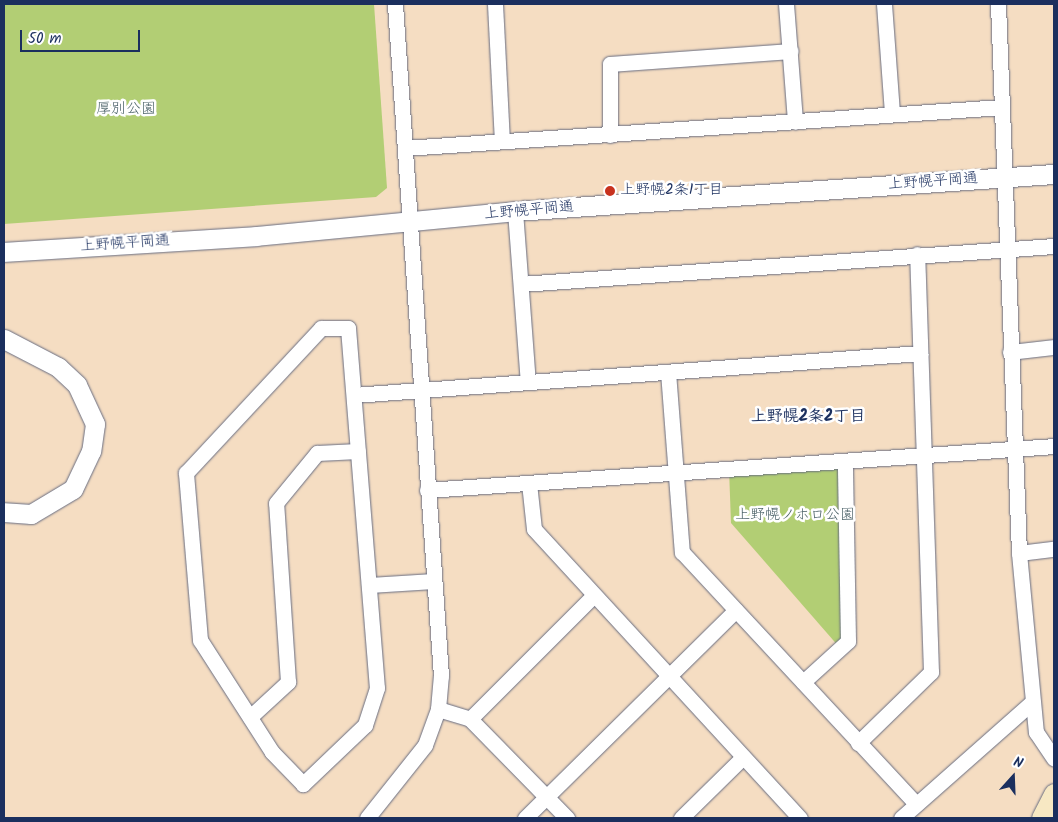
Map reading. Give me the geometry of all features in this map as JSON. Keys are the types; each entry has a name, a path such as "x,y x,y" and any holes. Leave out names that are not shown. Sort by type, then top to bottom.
{"main road":[{"path":"1042,818 1054,794"}],"street":[{"path":"367,818 425,745 438,709 441,676 395,4"},
{"path":"495,4 502,141"},
{"path":"786,4 795,122"},
{"path":"884,4 892,113"},
{"path":"998,4 1019,553 1036,732 1054,759"},
{"path":"610,135 610,64 791,51"},
{"path":"405,148 795,122 892,113 1002,107"},
{"name":"上野幌平岡通","path":"4,252 411,222 515,212 1054,174"},
{"path":"515,212 528,382"},
{"path":"521,284 917,254 1054,246"},
{"path":"858,742 931,672 917,254"},
{"path":"321,328 348,328 354,395 377,688 365,725 303,784 272,752 200,640 186,473 321,328"},
{"path":"4,338 58,367 77,385 95,424 91,451 73,489 31,514 4,512"},
{"path":"1010,352 1054,347"},
{"path":"354,395 920,353"},
{"path":"668,372 682,552 916,804"},
{"path":"427,490 1015,451 1054,446"},
{"path":"250,717 288,682 276,503 317,454 358,451"},
{"path":"802,682 848,641 845,462"},
{"path":"529,483 534,529 593,596 800,818"},
{"path":"1019,553 1054,549"},
{"path":"369,585 434,581"},
{"path":"470,719 593,596"},
{"path":"525,818 736,610"},
{"path":"901,818 1032,702"},
{"path":"438,709 470,719 567,818"},
{"path":"681,818 743,757"}],"green space":[{"name":"厚別公園","path":"4,4 374,4 387,188 376,197 4,224"},
{"name":"上野幌ノホロ公園","path":"845,461 848,641 840,648 731,523 729,469"}],"place":[{"name":"上野幌2条1丁目","path":"610,191"}],"district":[{"name":"上野幌2条2丁目","path":"808,417"}]}
